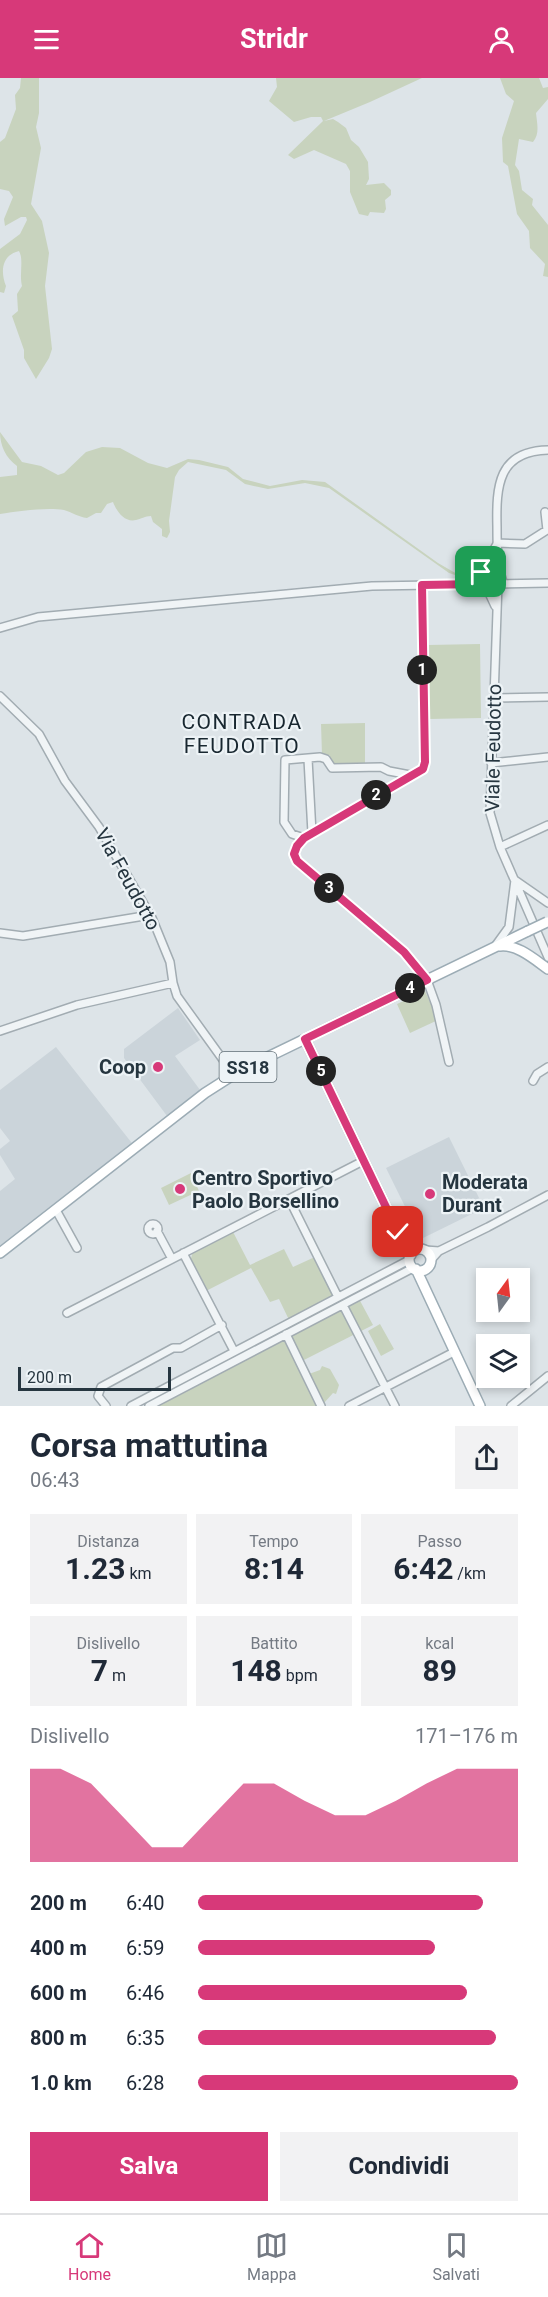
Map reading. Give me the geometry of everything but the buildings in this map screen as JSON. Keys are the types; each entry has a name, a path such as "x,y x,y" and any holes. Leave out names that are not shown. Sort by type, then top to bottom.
{"main road":[{"name":"SS18","path":"0,1253 205,1092 305,1039 547,922"},
{"path":"494,947 508,945 516,948 548,969"},
{"path":"305,1039 480,1406"},
{"path":"398,1232 409,1245 429,1254 425,1279 427,1292"},
{"path":"412,1263 422,1250"},
{"path":"412,1263 423,1270 429,1264"}],"street":[{"path":"498,583 498,485 507,466 519,455 530,451 548,450"},
{"path":"497,543 525,544 547,530 545,512"},
{"path":"478,584 497,543"},
{"path":"483,570 491,568 498,570"},
{"path":"465,575 468,584"},
{"name":"Viale Feudotto","path":"498,583 490,813 500,847 548,957"},
{"path":"0,628 48,616 372,586 548,583"},
{"path":"478,584 489,593 496,605"},
{"path":"422,585 425,762 423,769 304,838 294,854 297,861 404,952 427,980 436,1005 449,1062"},
{"name":"Via Feudotto","path":"0,696 39,734 65,782 99,827 150,915 170,962 177,996 234,1075"},
{"path":"493,698 548,697"},
{"path":"304,838 292,834 285,822 285,760 320,757 326,759 332,768 381,767 410,775"},
{"path":"491,763 548,757"},
{"path":"308,759 312,833"},
{"path":"500,847 548,825"},
{"path":"494,947 509,927 515,880 548,903"},
{"path":"0,933 23,936 150,915"},
{"path":"0,1031 77,1005 173,983"},
{"path":"533,1081 537,1074 548,1067"},
{"path":"67,1313 363,1161"},
{"path":"429,1264 439,1251 548,1195"},
{"path":"289,1199 338,1298"},
{"path":"56,1210 77,1248"},
{"path":"157,1231 172,1259"},
{"path":"189,1265 194,1248"},
{"path":"162,1264 166,1250"},
{"path":"422,1250 439,1251"},
{"path":"183,1253 234,1351"},
{"path":"131,1406 338,1298 412,1263"},
{"path":"149,1406 343,1305 412,1263"},
{"path":"138,1406 412,1263"},
{"path":"343,1305 395,1406"},
{"path":"106,1406 98,1396 101,1387 173,1348 181,1348 222,1326"},
{"path":"286,1334 321,1406"},
{"path":"349,1406 454,1352"},
{"path":"511,1406 548,1376"}],"shaded area":[{"path":"178,1008 200,1040 175,1056 203,1094 170,1120 124,1058 124,1049"},
{"path":"56,1047 135,1147 0,1252 0,1191 15,1179 0,1155 0,1149 10,1141 0,1128 0,1090"},
{"path":"449,1137 484,1208 421,1239 386,1168"}],"green space":[{"path":"21,78 39,78 39,113 36,127 41,148 31,204 42,221 49,253 45,286 52,349 36,379 24,358 24,350 12,316 18,311 17,294 22,286 19,251 9,256 4,264 3,275 6,286 4,293 0,292 0,249 20,234 27,220 26,217 21,217 5,226 4,219 13,197 9,191 0,189 0,142 5,138 16,109 15,95 20,88"},
{"path":"276,78 422,78 324,121 333,119 338,122 346,128 351,140 359,147 368,162 369,179 366,185 384,183 391,190 391,195 385,200 384,213 370,212 368,216 359,214 350,192 350,171 346,164 314,150 294,159 288,155 323,121 321,117 311,117 294,122 269,101 277,87"},
{"path":"500,78 539,78 543,88 548,87 548,99 536,113 537,136 533,142 519,139 515,165 519,171 522,190 533,199 532,205 548,225 548,277 543,276 545,264 530,248 529,231 517,214 508,166 503,162 502,138 514,101 506,94"},
{"path":"0,432 22,462 41,466 58,475 64,473 86,452 102,447 120,448 148,463 167,468 188,459 199,460 228,467 243,479 270,486 302,480 325,482 438,563 464,578 449,573 329,488 305,483 268,489 245,484 226,470 188,462 175,477 169,521 170,532 167,538 162,536 162,529 153,522 151,516 128,520 118,512 113,502 107,504 101,513 87,518 57,509 0,514 0,477 17,475 17,466 4,451"},
{"path":"480,644 481,718 429,719 428,645"},
{"path":"365,723 365,765 332,766 329,762 330,755 322,755 321,724"},
{"path":"425,991 438,1020 410,1033 397,1004"},
{"name":"Centro Sportivo Paolo Borsellino","path":"191,1173 199,1191 169,1205 161,1188"},
{"path":"231,1228 250,1265 284,1249 293,1267 317,1256 338,1297 290,1322 279,1299 270,1302 251,1268 204,1292 189,1265 194,1248"},
{"path":"358,1297 373,1325 300,1362 321,1406 149,1406"},
{"path":"380,1324 394,1349 381,1356 368,1331"},
{"path":"322,1366 330,1369 339,1385 336,1394 333,1393 324,1403 309,1374 320,1370"}],"place":[{"name":"Coop","path":"158,1067"},
{"name":"Centro Sportivo Paolo Borsellino","path":"180,1189"},
{"name":"Moderata Durant","path":"430,1194"}],"district":[{"name":"CONTRADA FEUDOTTO","path":"242,734"}],"route":[{"path":"398,1232 305,1039 427,980 404,952 297,861 294,854 304,838 423,769 425,762 422,585 478,584 481,572"}]}
